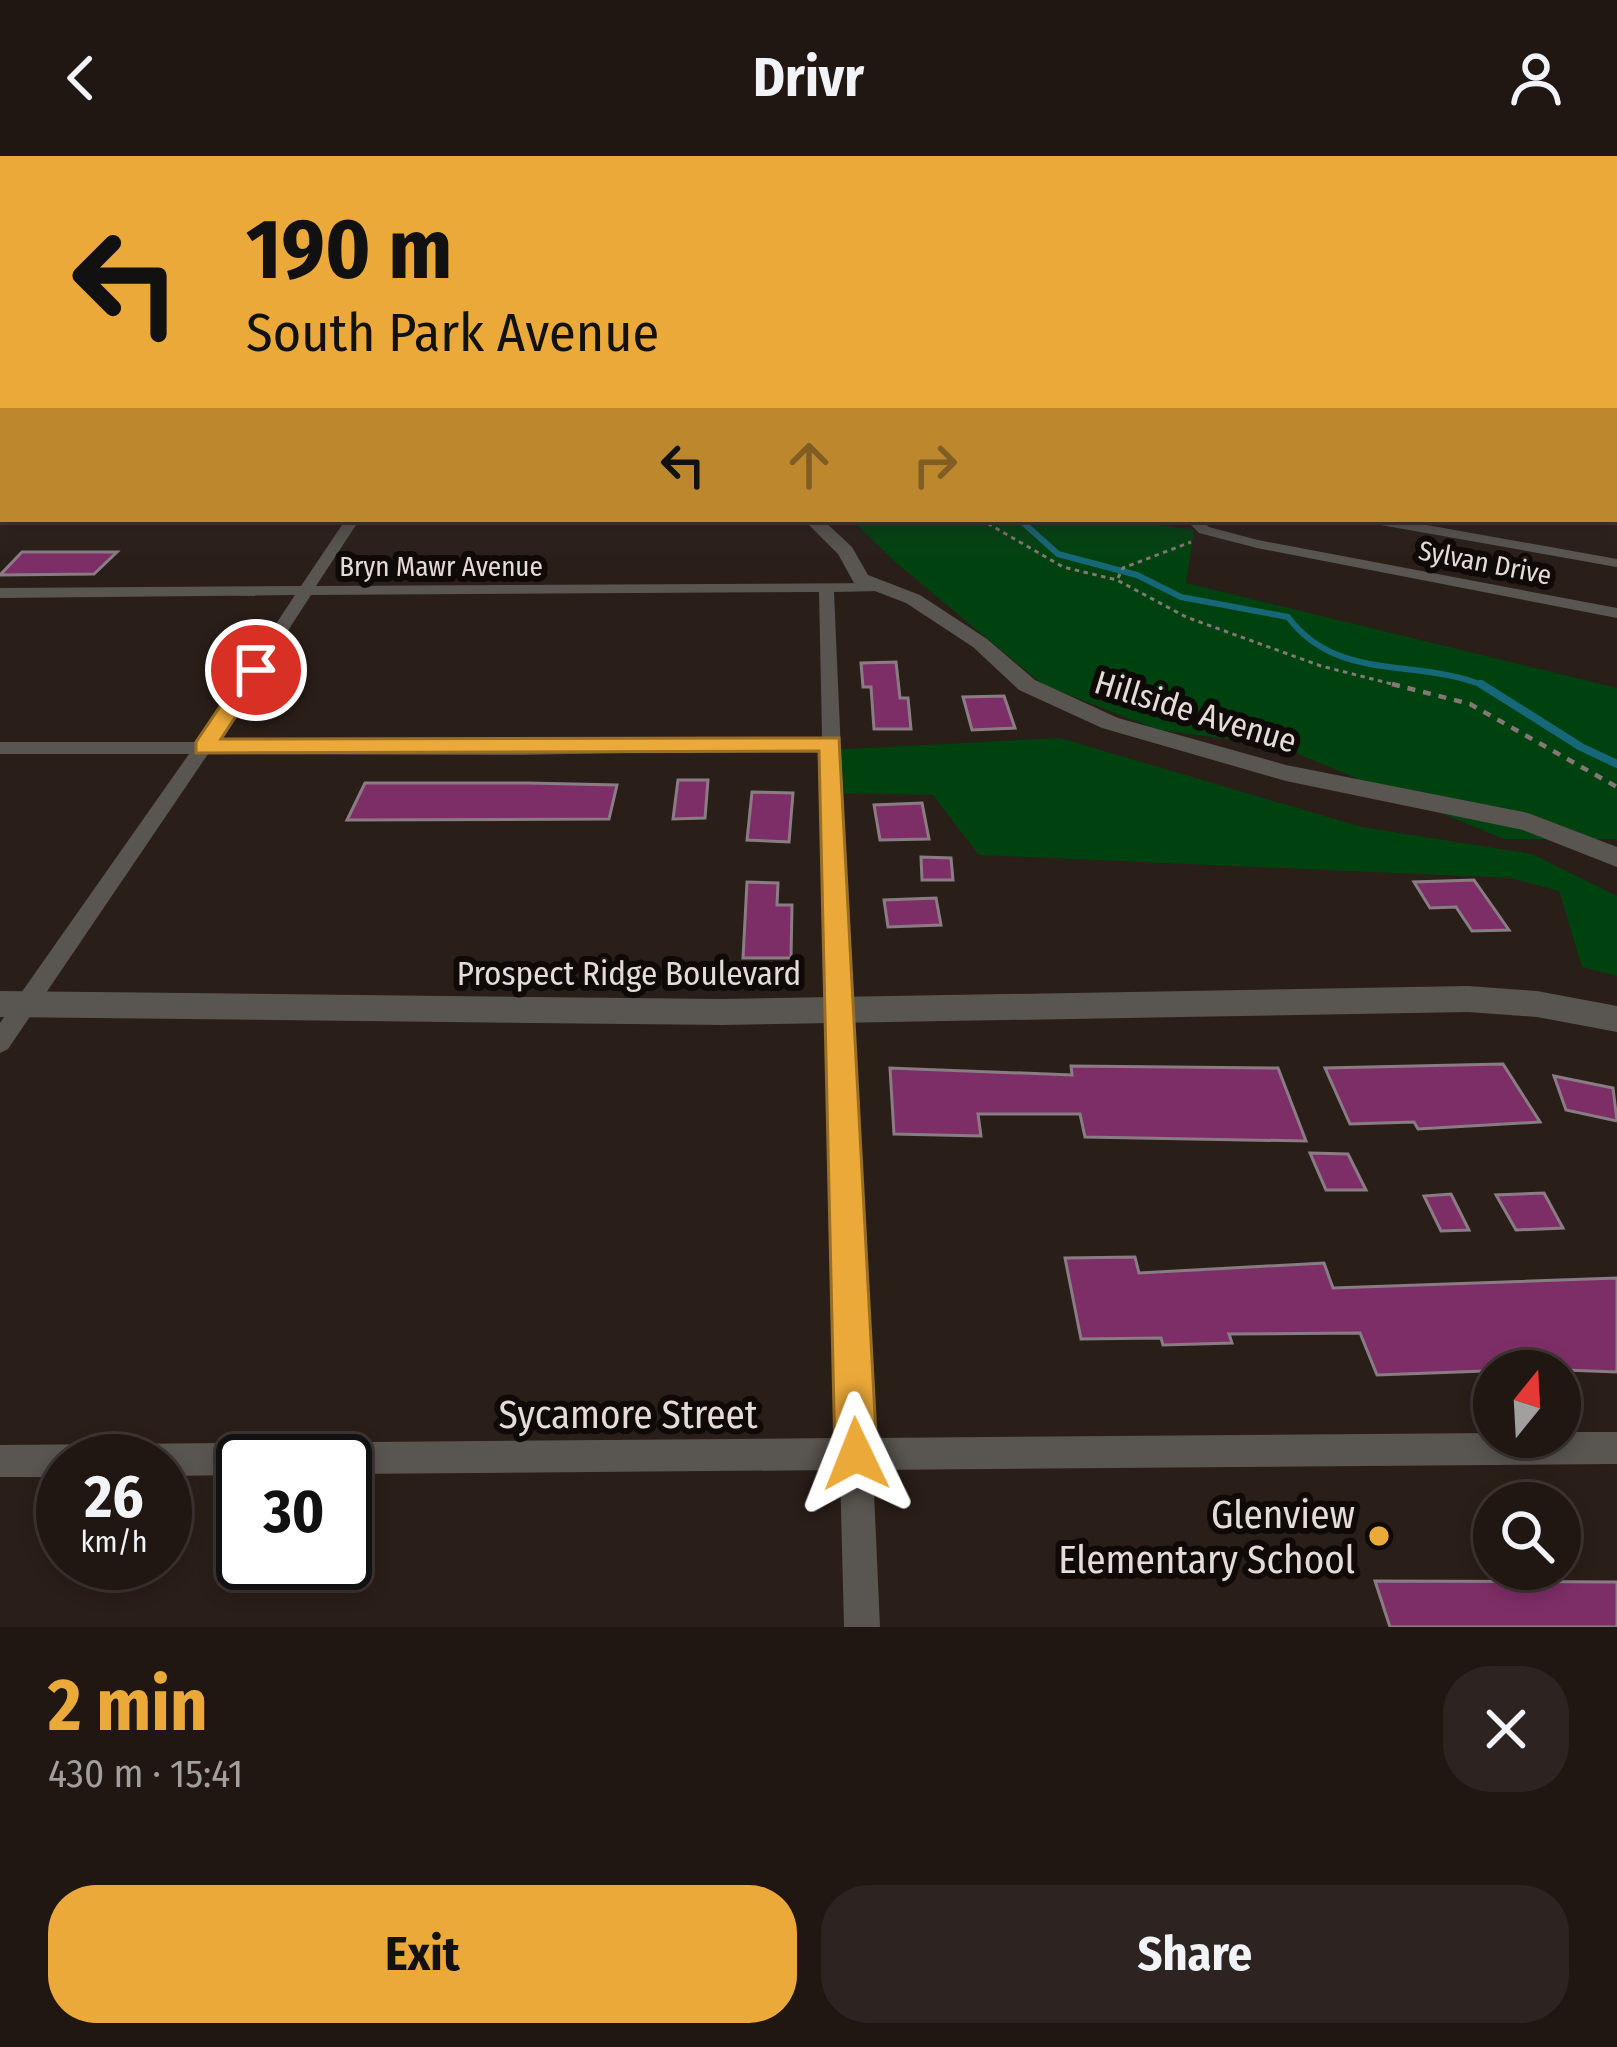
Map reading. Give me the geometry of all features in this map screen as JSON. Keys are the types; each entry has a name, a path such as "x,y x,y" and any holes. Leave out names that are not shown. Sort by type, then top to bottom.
{"street":[{"path":"0,1042 12,1004 204,747 351,522"},
{"name":"Hillside Avenue","path":"815,522 847,551 861,579 914,599 980,643 1027,685 1095,718 1286,773 1528,822 1617,857"},
{"name":"Sylvan Drive","path":"1203,528 1617,613"},
{"name":"Bryn Mawr Avenue","path":"0,593 882,587"},
{"path":"826,590 862,1627"},
{"path":"0,748 831,743"},
{"name":"Prospect Ridge Boulevard","path":"12,1004 841,1009 1468,999 1537,1004 1617,1019"},
{"name":"Sycamore Street","path":"0,1461 1617,1448"}],"lane":[{"path":"1387,522 1617,563"}],"path":[{"path":"985,522 1063,568 1118,578 1186,616 1321,666 1470,704 1617,787"},
{"path":"1118,578 1123,568 1203,528"}],"green space":[{"path":"854,522 1139,522 1194,530 1186,583 1617,688 1617,839 1504,839 1279,746 1159,730 1043,685"},
{"path":"1060,738 1362,827 1532,854 1617,896 1617,976 1582,967 1559,891 1510,878 979,855 933,795 830,793 828,750"}],"building":[{"path":"22,552 117,552 94,574 0,575"},
{"path":"896,662 900,698 908,698 911,729 874,729 871,687 863,687 861,663"},
{"path":"1004,696 1015,728 972,730 963,697"},
{"path":"678,780 708,780 705,818 673,819"},
{"path":"365,783 617,785 609,819 347,820"},
{"path":"752,792 793,793 789,842 747,840"},
{"path":"922,803 929,839 880,840 874,805"},
{"path":"921,857 951,858 953,880 922,880"},
{"path":"1474,880 1509,930 1472,931 1456,907 1430,908 1414,882"},
{"path":"747,882 778,883 777,905 792,905 791,958 743,958"},
{"path":"936,898 941,925 888,927 884,900"},
{"path":"1503,1064 1540,1122 1418,1129 1414,1122 1350,1124 1325,1068"},
{"path":"1071,1066 1278,1068 1306,1141 1085,1137 1080,1114 978,1114 981,1136 894,1134 890,1068 1072,1075"},
{"path":"1554,1076 1613,1088 1617,1121 1566,1110"},
{"path":"1310,1153 1348,1154 1366,1190 1326,1190"},
{"path":"1544,1193 1563,1228 1516,1230 1496,1195"},
{"path":"1451,1194 1469,1230 1441,1231 1424,1196"},
{"path":"1135,1257 1139,1273 1324,1263 1333,1288 1617,1278 1617,1372 1581,1371 1581,1350 1473,1350 1473,1371 1377,1375 1360,1333 1229,1334 1232,1343 1163,1345 1161,1338 1081,1339 1065,1258"},
{"path":"1375,1581 1473,1581 1473,1590 1581,1590 1581,1582 1617,1582 1617,1627 1390,1627"}],"waterway":[{"path":"1022,522 1058,554 1137,575 1181,597 1288,617 1308,638 1355,661 1484,686"},
{"path":"1484,686 1617,764"}],"place":[{"name":"Glenview Elementary School","path":"1379,1536"}],"route":[{"path":"256,670 204,747 831,743 856,1454"}]}
